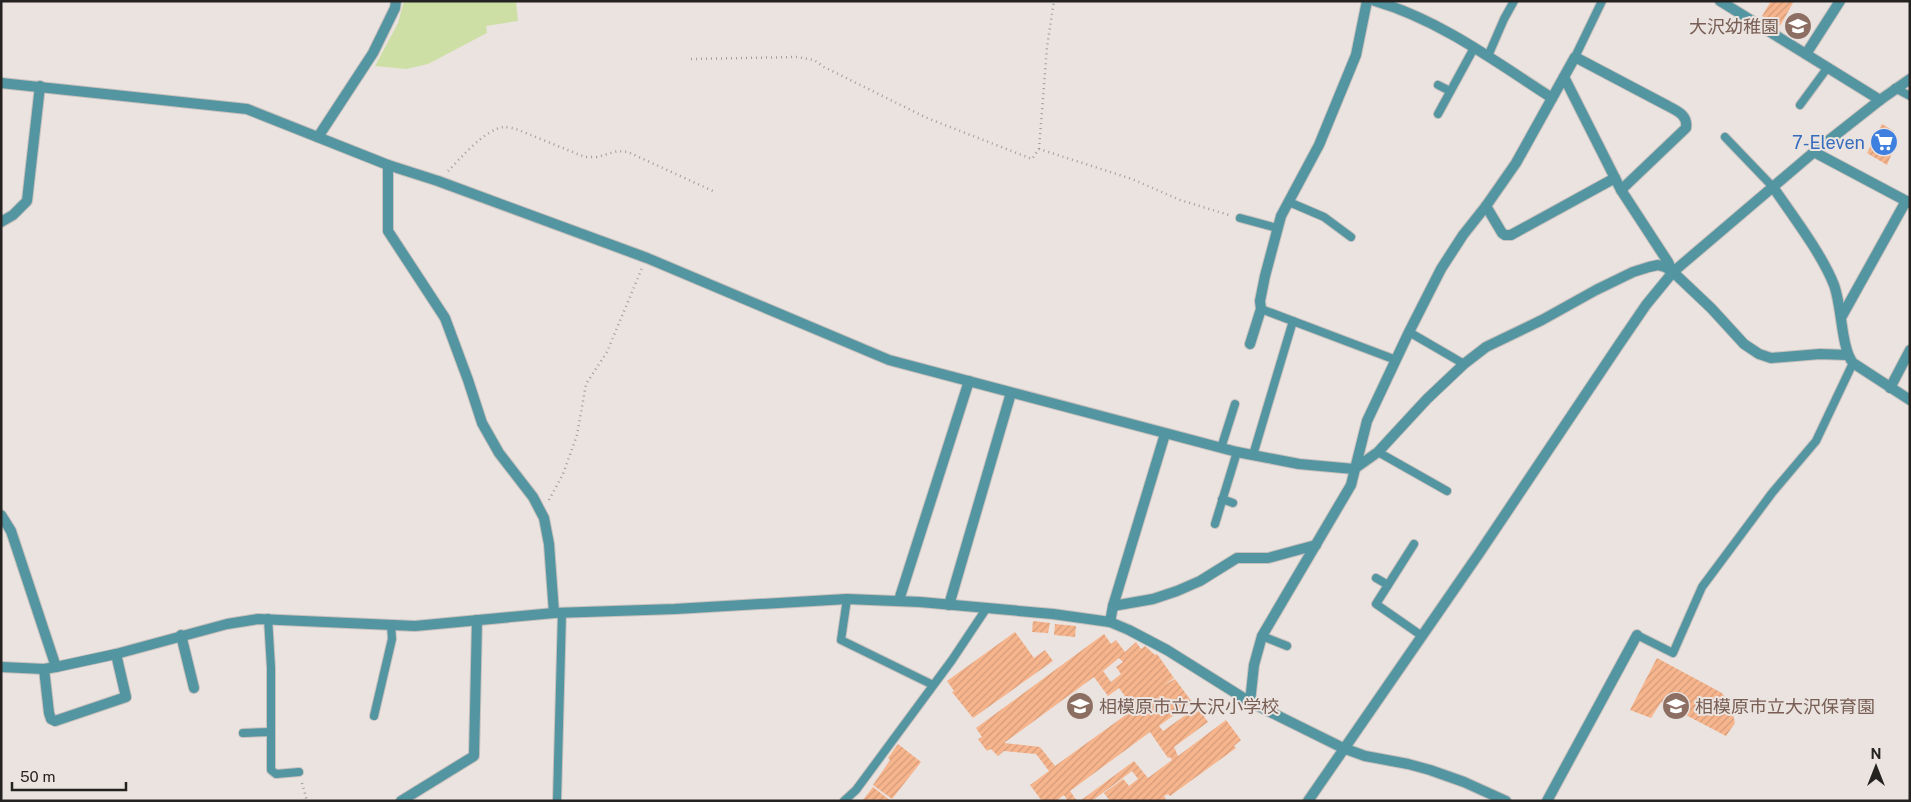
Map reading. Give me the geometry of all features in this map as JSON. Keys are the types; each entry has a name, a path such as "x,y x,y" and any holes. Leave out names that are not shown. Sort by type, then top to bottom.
{"street":[{"path":"318,137 373,53 395,8 396,1"},
{"path":"1250,344 1261,309 1260,301 1277,228 1319,145 1356,55 1367,1"},
{"path":"1375,1 1428,20 1552,98"},
{"path":"1720,1 1880,100"},
{"path":"1806,54 1840,1"},
{"path":"1250,702 1254,665 1262,636 1351,485 1367,421 1409,332 1441,269 1463,235 1516,163 1575,57 1683,114 1686,119 1686,128 1621,190"},
{"path":"1564,77 1621,190 1673,272"},
{"path":"1308,801 1646,305 1673,272 1814,152 1895,88 1910,79"},
{"path":"1,83 247,109 388,165 438,181 647,258 889,360 1220,448 1299,464 1354,469 1378,452 1427,399 1464,364 1486,347 1633,272 1658,265 1673,272 1711,308 1744,344 1759,354 1772,358 1820,354 1850,359 1910,400"},
{"path":"1,222 13,215 27,201 40,86"},
{"path":"1814,152 1908,202 1842,316"},
{"path":"388,165 388,231 445,318 482,423 499,453 533,497 542,515 549,544 558,612"},
{"path":"1486,206 1502,233 1511,235 1615,178"},
{"path":"1773,187 1824,264 1834,285 1850,359"},
{"path":"1890,388 1910,350"},
{"path":"899,600 969,381"},
{"path":"949,605 1011,393"},
{"path":"1110,622 1113,606 1165,434"},
{"path":"1,515 11,531 56,667"},
{"path":"1113,606 1154,599 1177,591 1200,581 1237,558 1268,558 1316,545"},
{"path":"1,667 44,669 56,667 116,654 227,624 268,618 415,626 558,612 847,600 899,600 1053,614 1110,622 1167,650 1250,702 1344,748 1365,756 1408,764 1439,773 1506,801"},
{"path":"401,801 474,756 477,620"},
{"path":"1547,801 1637,634"},
{"path":"181,635 194,688"},
{"path":"44,669 49,713 51,719 55,721 126,697 116,654"}],"lane":[{"path":"1488,56 1514,1"},
{"path":"1575,57 1602,1"},
{"path":"1438,114 1474,48"},
{"path":"1800,105 1828,67"},
{"path":"1438,85 1450,92"},
{"path":"1895,88 1910,96"},
{"path":"1726,137 1773,187"},
{"path":"1289,202 1324,217 1351,237"},
{"path":"1240,218 1277,228"},
{"path":"1261,309 1396,360"},
{"path":"1253,455 1293,321"},
{"path":"1409,332 1464,364"},
{"path":"1637,634 1673,653 1702,587 1772,493 1816,441 1850,359"},
{"path":"1220,448 1234,404"},
{"path":"1215,524 1237,452"},
{"path":"1378,452 1447,491"},
{"path":"1222,500 1233,503"},
{"path":"1414,544 1376,604 1422,636"},
{"path":"1376,578 1388,585"},
{"path":"847,600 841,640 933,685"},
{"path":"844,801 856,790 933,685 986,608"},
{"path":"557,801 558,612"},
{"path":"268,618 271,668 271,770 276,774 299,772"},
{"path":"374,716 392,639 392,625"},
{"path":"1262,636 1287,646"},
{"path":"243,733 271,732"}],"path":[{"path":"691,59 797,57 814,60 824,68 927,118 1032,159 1039,149 1047,47 1054,1"},
{"path":"438,181 482,138 492,131 504,127 516,129 584,157 597,157 618,150 628,152 715,192"},
{"path":"1039,149 1132,179 1180,200 1240,218"},
{"path":"542,515 563,474 577,435 586,384 607,352 647,258"},
{"path":"299,772 307,801"}],"green space":[{"path":"404,1 516,1 518,21 486,26 487,33 428,64 406,69 375,66 398,23"}],"building":[{"path":"1771,1 1794,1 1780,26 1762,16"},
{"path":"1882,124 1894,131 1892,143 1894,148 1887,165 1867,153"},
{"path":"1033,621 1050,623 1048,633 1032,632"},
{"path":"1055,624 1076,626 1075,637 1054,635"},
{"path":"1015,632 1034,658 1045,650 1053,661 973,718 952,692 954,691 947,681"},
{"path":"1104,634 1111,644 1116,640 1125,652 1136,642 1141,649 1145,646 1155,655 1157,654 1174,678 1164,685 1175,679 1192,702 1159,726 1163,731 1197,707 1208,722 1174,747 1178,756 1226,720 1241,740 1234,746 1236,748 1170,796 1168,794 1164,796 1166,799 1163,801 1110,801 1104,793 1123,779 1129,786 1138,779 1132,771 1092,801 1080,801 1134,761 1148,778 1172,760 1170,757 1168,758 1150,732 1070,791 1077,801 1068,801 1064,795 1056,801 1042,801 1030,785 1049,771 1036,754 1004,751 998,756 991,749 987,751 978,739 982,737 976,728","holes":["1119,658 1123,662 1116,667 1121,674 1111,682 1103,671","1094,677 1108,696 1119,688 1134,709 1055,766 1040,747 1004,743"]},
{"path":"1657,658 1722,693 1731,706 1735,723 1726,736 1661,702 1651,718 1630,710"},
{"path":"898,744 921,762 892,799 873,785"},
{"path":"873,787 891,801 862,801"}],"place":[{"name":"大沢幼稚園","path":"1798,26"},
{"name":"7-Eleven","path":"1884,142"},
{"name":"相模原市立大沢小学校","path":"1080,706"},
{"name":"相模原市立大沢保育園","path":"1676,706"}]}
